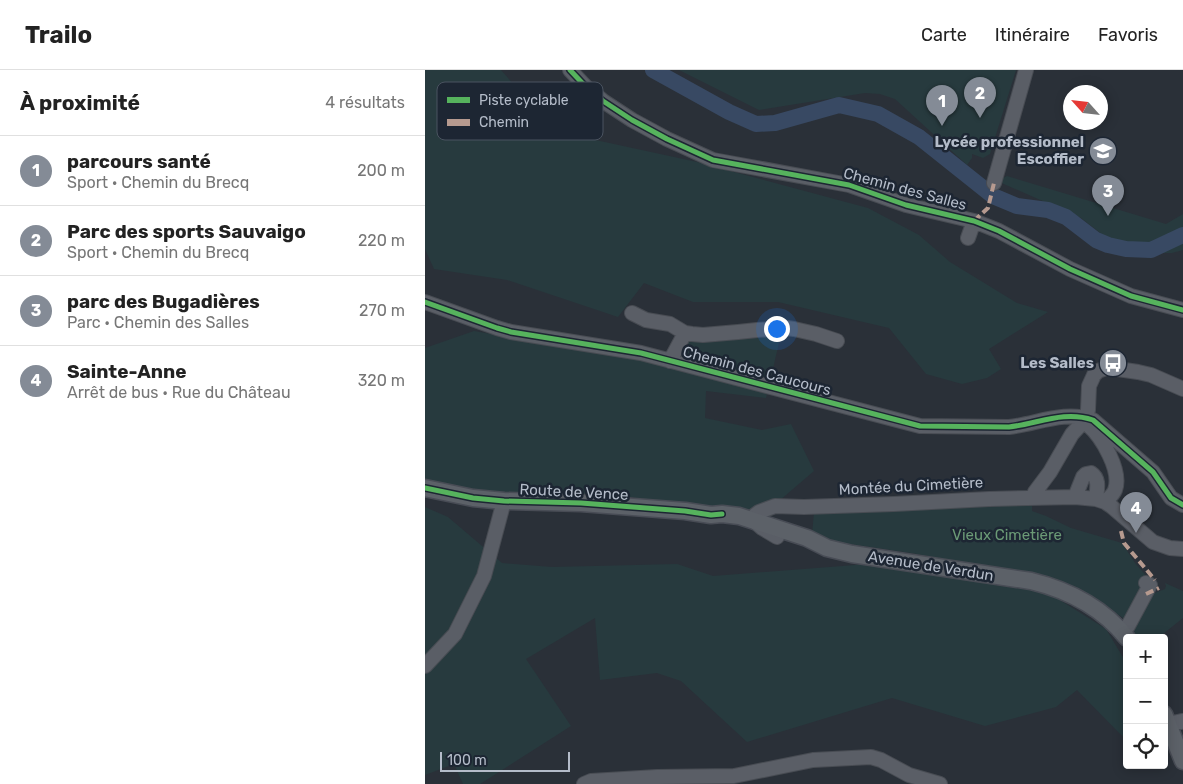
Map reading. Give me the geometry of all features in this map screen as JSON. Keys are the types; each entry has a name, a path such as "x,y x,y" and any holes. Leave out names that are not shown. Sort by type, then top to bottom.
{"main road":[{"name":"Route de Vence","path":"425,488 473,498 504,501 590,504 685,511 720,517 777,537 827,548"},
{"name":"Avenue de Verdun","path":"720,517 739,516 807,538 827,548 852,554 1046,584 1089,604 1109,618 1123,635"},
{"path":"1176,720 1183,761"}],"street":[{"name":"Chemin des Salles","path":"570,70 581,82"},
{"path":"994,183 1026,70"},
{"name":"Chemin des Salles","path":"603,101 632,120 667,139 713,160 849,185 906,205 974,221 999,231 1070,269 1131,296 1183,310"},
{"path":"968,238 974,221"},
{"name":"Chemin des Caucours","path":"425,302 511,332 641,353 920,426 1009,428 1056,417 1084,420"},
{"path":"632,313 646,320 670,324 685,333 703,335 768,329 794,329 837,341"},
{"path":"670,361 685,333"},
{"path":"1033,498 1072,434 1084,420 1088,410 1088,390 1095,373 1106,368 1117,368 1151,375 1183,389"},
{"path":"1084,420 1101,439 1114,467 1117,483 1115,491 1112,496 1101,500"},
{"path":"1084,420 1093,420 1153,472 1171,498 1183,505"},
{"path":"1075,497 1083,477 1091,473 1098,483 1101,500 1153,542 1170,548 1183,549"},
{"name":"Montée du Cimetière","path":"758,523 779,510 791,507 1075,497 1101,500"},
{"path":"425,666 455,634 484,576 504,501"},
{"name":"Route de Vence","path":"758,523 777,537"},
{"path":"1125,634 1150,585 1146,583"},
{"path":"584,784 591,781 657,777 734,780 813,760 871,757 909,774 940,784"}],"green space":[{"path":"425,70 501,70 511,82 437,82 437,140 596,140 697,162 868,208 919,235 950,262 1017,303 1048,312 989,349 1001,369 987,378 962,384 926,374 889,328 778,302 693,302 644,283 618,317 507,280 434,269 425,249"},
{"path":"679,70 1016,70 990,154 983,158 972,154 972,158 967,165 895,99 880,94 865,93 759,110"},
{"path":"1007,176 1166,224 1183,214 1183,250 1172,253 1126,253 1081,218 997,181"},
{"path":"782,330 766,398 706,391 705,418 762,430 791,424 814,471 779,501 750,512 612,495 488,494 425,482 425,348 474,331 666,361 680,341"},
{"name":"Vieux Cimetière","path":"920,505 1032,505 1032,511 1071,528 1122,543 1135,563 1149,579 1128,621 1103,605 1006,570 836,542 812,535 814,512"},
{"path":"425,507 448,517 502,563 552,567 677,564 713,576 881,563 1000,586 1047,592 1106,629 1123,657 1123,737 1077,690 1056,707 985,726 892,698 747,742 681,681 657,673 600,680 595,618 526,659 571,726 480,784 463,784 454,764 425,775"},
{"path":"1165,583 1183,591 1183,618 1163,634 1135,634 1130,626 1147,596 1165,589"}],"waterway":[{"path":"653,70 729,112 756,124 775,123 839,105 878,114 919,137 993,196 1017,206 1048,210 1066,217 1096,240 1108,245 1126,249 1151,250 1183,235"}],"marked path":[{"path":"974,221 988,208 994,183"},
{"path":"1121,531 1124,543 1155,580"},
{"path":"1146,594 1159,588"}],"cycle path":[{"path":"570,70 581,82"},
{"path":"603,101 632,120 667,139 713,160 849,185 906,205 974,221 999,231 1070,269 1131,296 1183,310"},
{"path":"425,302 511,332 641,353 920,426 1009,427 1061,417 1082,417 1093,420 1153,472 1171,498 1183,505"},
{"path":"425,488 473,498 504,501 581,503 685,511 711,515 722,514"}],"place":[{"name":"Parc des sports Sauvaigo","path":"980,118"},
{"name":"parcours santé","path":"942,126"},
{"name":"Lycée professionnel Escoffier","path":"1103,151"},
{"name":"parc des Bugadières","path":"1108,216"},
{"name":"Les Salles","path":"1113,363"},
{"name":"Sainte-Anne","path":"1136,533"}]}
